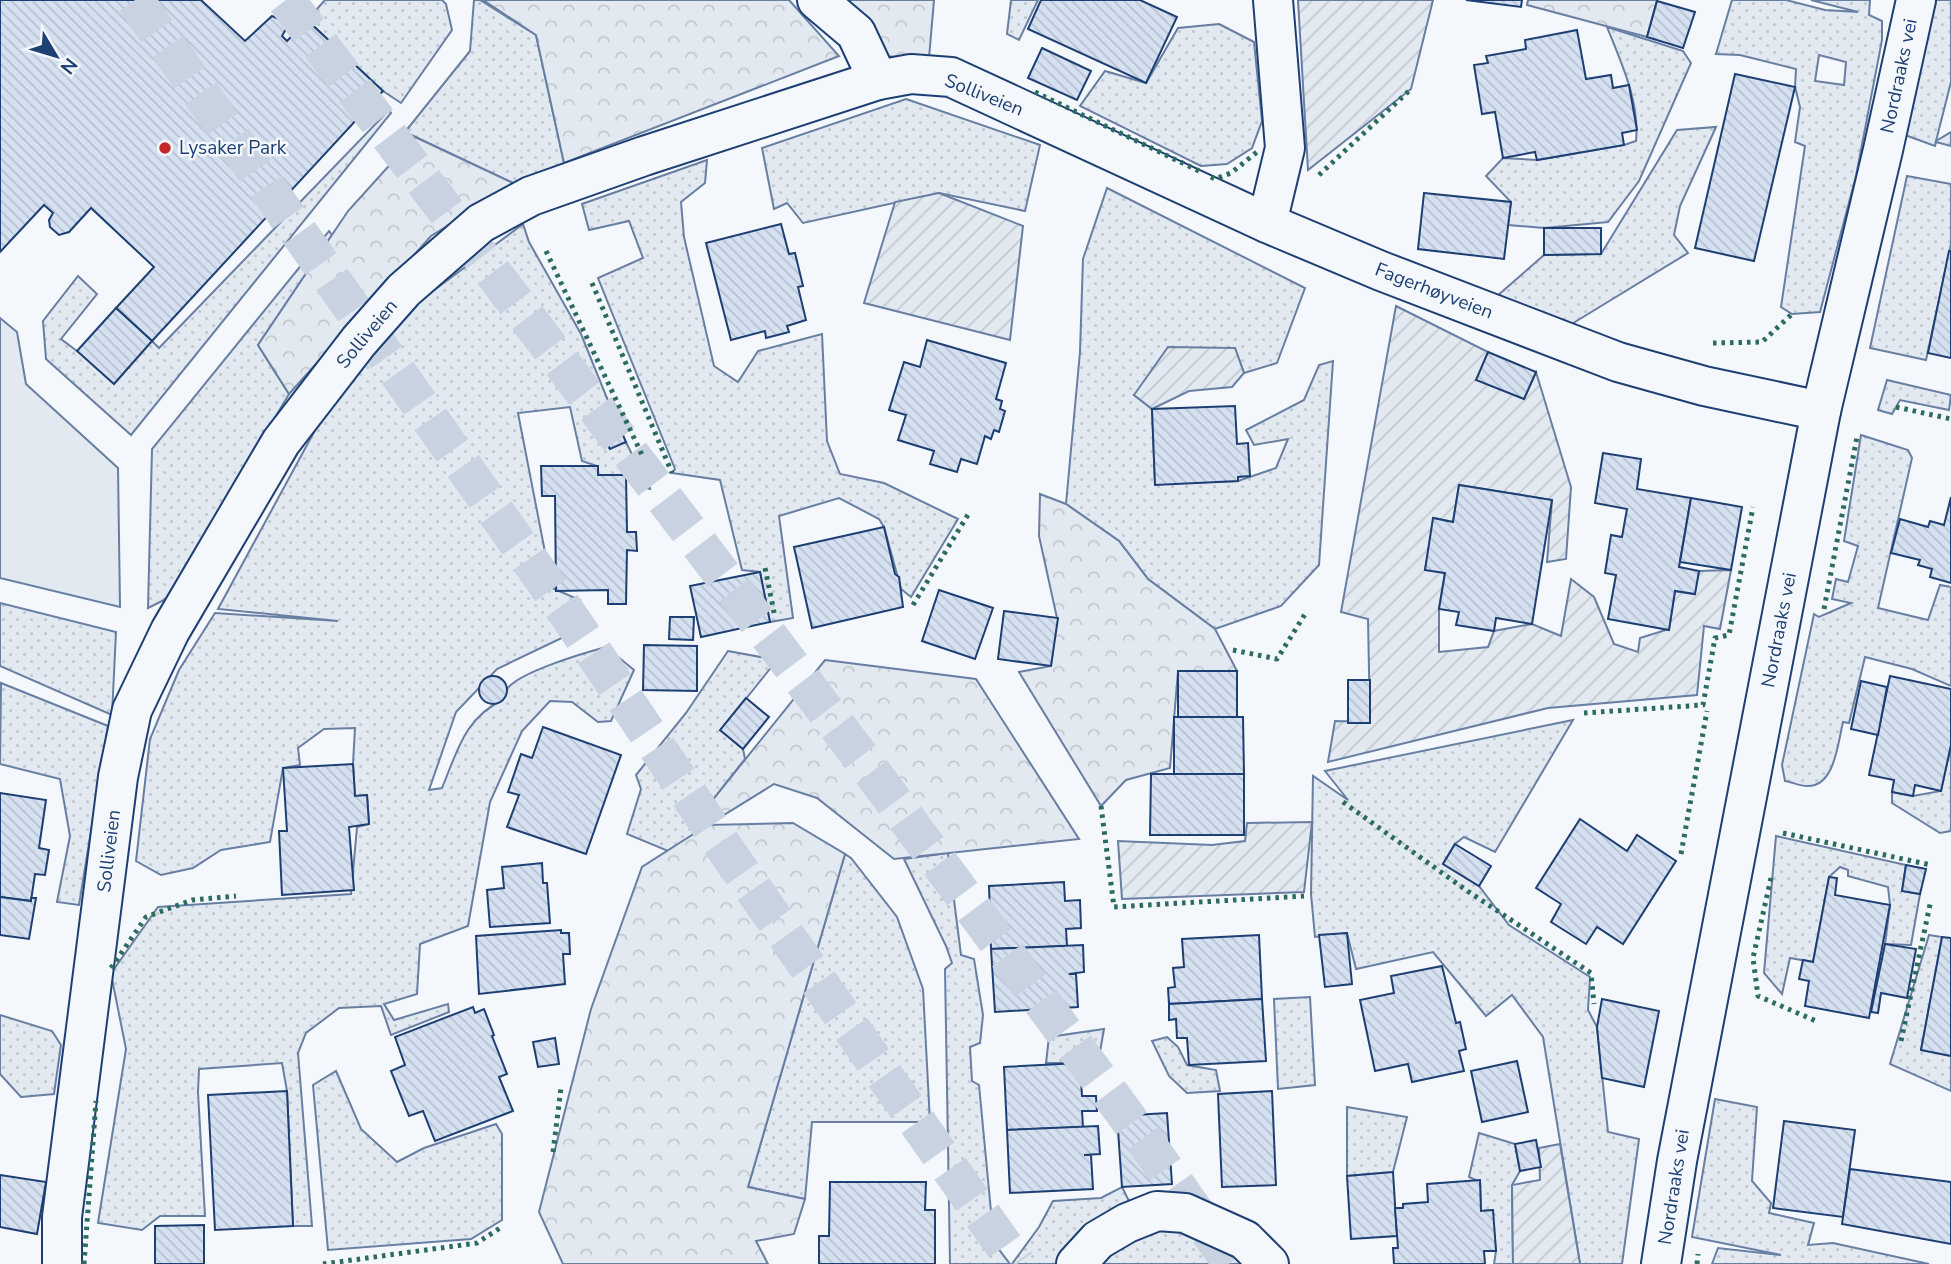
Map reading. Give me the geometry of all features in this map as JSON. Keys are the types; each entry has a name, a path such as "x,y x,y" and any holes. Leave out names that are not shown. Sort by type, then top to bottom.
{"street":[{"path":"817,0 856,33 878,80"},
{"path":"1267,223 1285,148 1273,0"},
{"name":"Nordraaks vei","path":"1661,1264 1677,1161 1821,411 1916,0"},
{"name":"Solliveien","path":"62,1264 62,1217 118,777 132,710 170,631 281,442 359,341 404,289 481,223 544,191 878,80 911,74 951,77 1267,223"},
{"name":"Fagerhøyveien","path":"1267,223 1381,271 1618,362 1704,386 1821,411"},
{"path":"1076,1264 1098,1240 1127,1223 1157,1212 1185,1213 1245,1240 1269,1264"}],"green space":[{"path":"325,0 442,0 446,4 452,30 401,103 383,91 307,20"},
{"path":"474,0 480,0 536,35 564,163 515,184 405,132 470,51"},
{"path":"483,0 789,0 839,56 564,163 536,35"},
{"path":"835,0 934,0 929,58 874,56"},
{"path":"1011,0 1038,0 1019,40 1007,34"},
{"path":"1298,0 1433,0 1411,89 1308,170"},
{"path":"1528,0 1657,0 1647,37 1527,5"},
{"path":"1732,0 1786,0 1825,10 1858,12 1811,0 1870,0 1869,15 1882,21 1882,40 1856,176 1820,312 1792,314 1781,307 1805,146 1795,142 1800,107 1795,87 1796,69 1740,55 1716,54","holes":["1819,55 1846,62 1844,85 1815,81"]},
{"path":"1936,0 1951,0 1951,82 1936,141 1951,132 1951,146 1936,142 1935,146 1905,135"},
{"path":"1219,24 1254,42 1262,121 1252,148 1227,164 1201,166 1080,106 1105,71 1146,83 1178,28"},
{"path":"1607,27 1683,51 1691,63 1639,181 1608,222 1544,228 1508,225 1511,202 1486,176 1503,158 1537,160 1636,141 1632,97"},
{"path":"906,99 1040,145 1025,211 939,193 803,223 787,203 774,209 762,148"},
{"path":"389,110 391,113 131,435 46,359 43,321 78,276 97,294 61,339 77,351 152,341 159,348"},
{"path":"1716,127 1680,206 1674,235 1688,253 1570,325 1496,297 1544,255 1601,254 1677,130"},
{"path":"415,137 515,184 431,236 289,394 258,345 348,211"},
{"path":"707,160 705,183 681,202 684,237 714,366 738,382 758,351 822,334 827,441 840,474 884,483 958,519 911,597 901,589 884,527 879,519 839,498 779,516 793,618 770,622 760,572 742,570 720,480 672,473 675,469 598,278 643,258 629,221 589,230 582,204"},
{"path":"1907,176 1951,184 1951,244 1926,360 1870,348"},
{"path":"1107,188 1305,288 1277,363 1244,373 1235,348 1134,395 1152,409 1155,484 1238,481 1276,468 1288,439 1254,445 1246,430 1304,400 1319,365 1333,361 1319,565 1281,606 1215,629 1148,579 1119,541 1066,504 1080,352 1083,259"},
{"path":"939,193 1023,226 1010,340 864,303 895,202"},
{"path":"523,224 529,242 581,334 613,413 600,425 609,448 626,442 638,467 644,463 650,489 638,486 626,475 598,475 597,466 582,461 570,407 518,413 552,588 580,600 568,635 497,669 456,712 429,790 442,788 471,726 490,707 503,700 507,689 524,676 606,647 634,670 611,721 598,722 572,702 550,701 522,731 490,802 468,926 420,944 417,994 384,1004 394,1020 448,1004 449,1012 391,1035 381,1006 339,1008 306,1033 298,1053 312,1226 293,1226 287,1091 282,1063 199,1069 205,1216 160,1216 142,1230 98,1223 126,1049 110,969 114,969 158,907 351,894 357,827 369,824 367,795 355,796 355,728 324,729 298,748 300,765 283,768 270,842 221,850 193,868 161,875 136,861 150,739 179,670 215,613 338,621 218,609 320,421 402,314"},
{"path":"329,231 332,235 258,345 289,394 166,599 148,608 152,449"},
{"path":"1396,306 1488,352 1477,380 1524,399 1536,372 1571,487 1566,559 1547,562 1552,500 1459,485 1453,522 1434,518 1425,570 1445,573 1439,609 1439,652 1488,647 1494,631 1532,624 1561,636 1571,579 1594,597 1614,644 1638,652 1640,638 1669,629 1675,591 1694,594 1699,571 1731,570 1720,629 1704,626 1697,695 1548,708 1328,762 1335,721 1370,722 1368,619 1341,612"},
{"path":"0,318 17,332 26,384 118,468 120,607 0,578"},
{"path":"1168,347 1235,348 1244,373 1232,387 1189,391 1152,409 1134,395"},
{"path":"1887,380 1951,395 1949,410 1900,400 1892,414 1878,410"},
{"path":"1861,435 1908,450 1912,458 1878,608 1928,620 1940,585 1951,587 1951,686 1912,669 1865,657 1849,723 1843,722 1834,762 1824,779 1804,786 1785,781 1782,765 1814,614 1819,617 1851,603 1832,599 1836,579 1848,582 1858,546 1844,541"},
{"path":"1040,494 1066,504 1119,541 1148,579 1215,629 1237,671 1178,671 1170,768 1126,780 1101,806 1019,672 1051,666 1057,618 1039,536"},
{"path":"0,603 116,632 112,715 0,666"},
{"path":"728,651 777,660 721,730 743,749 745,759 707,807 707,826 668,851 627,834 641,789 636,775 686,713"},
{"path":"825,660 976,679 1079,839 894,859 817,798 774,784 708,825 793,823 845,854 748,1187 805,1199 794,1234 756,1241 768,1264 563,1264 539,1212 591,1009 642,867 706,826 707,807"},
{"path":"1,683 108,726 79,905 57,902 70,836 60,779 0,764"},
{"path":"1573,720 1495,852 1464,837 1455,844 1443,864 1479,886 1509,925 1590,977 1588,1010 1597,1027 1608,1132 1639,1139 1622,1264 1580,1264 1543,1037 1512,995 1486,1016 1433,952 1356,969 1347,933 1315,937 1311,894 1313,776 1348,800 1325,771"},
{"path":"1951,745 1951,831 1940,833 1892,803 1892,792 1913,796 1941,791"},
{"path":"1312,822 1304,892 1122,899 1118,841 1212,845 1245,841 1247,823"},
{"path":"1776,836 1906,865 1902,891 1920,894 1911,945 1885,944 1890,905 1888,887 1848,876 1848,870 1840,867 1829,877 1813,962 1790,958 1782,994 1764,973"},
{"path":"948,853 961,955 974,959 983,1015 980,1043 970,1047 972,1081 979,1085 994,1243 1010,1264 950,1264 945,969 952,963 904,859"},
{"path":"845,854 897,917 923,989 930,1122 812,1122 805,1199 748,1187"},
{"path":"1929,935 1942,937 1921,1050 1951,1056 1951,1091 1890,1064"},
{"path":"1310,997 1315,1085 1278,1089 1274,999"},
{"path":"0,1015 52,1031 61,1045 54,1094 21,1097 0,1074"},
{"path":"1104,1029 1098,1063 1046,1063 1049,1037"},
{"path":"1167,1037 1178,1047 1187,1065 1216,1070 1220,1091 1187,1093 1169,1076 1152,1041"},
{"path":"336,1071 361,1129 397,1162 424,1148 496,1124 502,1134 502,1220 471,1239 328,1250 313,1085"},
{"path":"1715,1099 1757,1107 1752,1181 1771,1203 1769,1213 1814,1223 1808,1245 1833,1243 1929,1264 1712,1264 1718,1248 1781,1255 1692,1237"},
{"path":"1347,1107 1407,1117 1393,1172 1347,1176"},
{"path":"1479,1133 1515,1144 1520,1171 1512,1185 1513,1264 1494,1264 1496,1251 1492,1210 1481,1211 1480,1182 1469,1177"},
{"path":"1560,1144 1580,1264 1513,1264 1512,1185 1540,1180 1539,1148"},
{"path":"1122,1187 1129,1201 1063,1253 1058,1264 1012,1264 1039,1227 1053,1201 1101,1198"},
{"path":"1163,1225 1230,1240 1256,1264 1099,1264 1117,1243"}],"building":[{"name":"Lysaker Park","path":"0,0 201,0 245,41 272,16 283,21 286,29 282,36 287,41 307,20 383,91 152,341 116,308 154,267 91,208 69,232 59,235 50,227 49,220 53,213 44,205 0,252"},
{"path":"1041,0 1140,0 1177,17 1146,83 1028,29"},
{"path":"1466,0 1522,0 1521,7"},
{"path":"1657,1 1695,12 1683,48 1647,37"},
{"path":"1577,30 1586,79 1611,75 1613,88 1629,85 1637,130 1622,133 1624,145 1537,160 1535,152 1503,158 1495,112 1482,114 1474,65 1488,63 1486,56 1526,49 1525,40"},
{"path":"1042,48 1091,71 1077,100 1028,78"},
{"path":"1735,74 1795,87 1754,261 1695,248"},
{"path":"1424,193 1511,202 1504,259 1418,249"},
{"path":"781,224 789,254 795,253 803,286 798,287 806,320 787,326 789,332 766,338 765,331 731,340 706,243"},
{"path":"1544,228 1601,228 1601,254 1544,255"},
{"path":"1951,251 1951,358 1928,353"},
{"path":"116,308 152,341 114,384 77,351"},
{"path":"927,340 1006,363 996,399 1002,401 1000,409 1005,411 999,432 994,430 991,439 985,436 977,464 961,459 957,472 930,464 934,451 898,440 906,415 889,410 904,362 920,367"},
{"path":"1488,352 1536,372 1524,399 1476,380"},
{"path":"1235,406 1237,444 1248,443 1250,476 1238,477 1238,481 1155,485 1152,409"},
{"path":"616,419 626,442 610,449 600,425"},
{"path":"1603,453 1641,459 1637,489 1691,498 1679,567 1699,571 1695,594 1675,591 1669,630 1608,619 1616,575 1605,573 1611,535 1622,537 1627,509 1595,503"},
{"path":"541,466 598,466 598,475 626,475 627,532 636,532 637,551 627,550 626,604 608,604 608,590 556,591 555,496 542,496"},
{"path":"1459,485 1552,500 1532,624 1496,618 1494,631 1456,625 1459,612 1439,609 1445,573 1425,570 1433,518 1453,522"},
{"path":"1951,497 1951,583 1930,577 1932,569 1918,565 1920,560 1891,553 1900,519 1928,527 1930,521 1944,525"},
{"path":"1691,498 1742,507 1731,570 1680,562"},
{"path":"884,527 895,574 899,577 903,607 812,628 794,547"},
{"path":"760,572 770,622 701,637 690,586"},
{"path":"939,590 993,608 975,659 922,641"},
{"path":"1004,611 1058,618 1051,666 998,659"},
{"path":"670,617 694,617 693,640 669,639"},
{"path":"644,645 697,646 697,691 643,690"},
{"path":"1178,671 1237,671 1237,717 1178,717"},
{"path":"493,676 503,680 507,690 503,700 493,704 483,700 479,690 483,680"},
{"path":"1890,676 1951,689 1951,745 1941,791 1915,785 1913,796 1892,792 1894,780 1869,775"},
{"path":"1348,680 1370,680 1370,723 1348,723"},
{"path":"1861,681 1887,687 1878,735 1851,729"},
{"path":"746,698 769,717 743,749 720,730"},
{"path":"1174,717 1243,717 1244,774 1174,774"},
{"path":"543,727 621,755 586,854 507,827 519,795 508,792 521,754 532,758"},
{"path":"353,764 355,796 367,795 369,824 349,827 354,890 282,895 279,831 287,831 283,768"},
{"path":"1151,774 1244,774 1244,835 1150,835"},
{"path":"0,793 46,800 39,848 49,850 45,875 35,874 31,901 0,897"},
{"path":"1580,819 1627,851 1637,835 1676,861 1623,944 1597,927 1586,944 1551,922 1561,904 1536,888"},
{"path":"1455,844 1491,866 1479,886 1443,864"},
{"path":"542,863 543,883 547,883 550,923 490,927 487,890 504,888 502,867"},
{"path":"1906,865 1926,869 1920,894 1902,891"},
{"path":"1829,877 1837,878 1835,895 1890,905 1869,1018 1805,1006 1809,981 1799,979 1803,960 1813,962"},
{"path":"1064,882 1065,901 1080,900 1081,928 1066,929 1067,946 991,949 989,886"},
{"path":"0,897 31,901 31,898 36,898 29,939 0,935"},
{"path":"561,930 561,933 569,933 570,954 563,954 565,984 479,994 476,936"},
{"path":"1347,933 1352,984 1325,987 1319,935"},
{"path":"1259,935 1262,999 1169,1004 1168,988 1175,987 1173,968 1184,967 1182,939"},
{"path":"1942,937 1951,938 1951,1056 1921,1050"},
{"path":"1885,944 1916,949 1907,998 1881,993 1878,1013 1871,1012"},
{"path":"1083,945 1084,972 1069,974 1076,974 1078,1007 995,1012 991,949"},
{"path":"1442,966 1456,1023 1460,1022 1466,1049 1459,1051 1464,1071 1412,1082 1408,1064 1375,1071 1360,1000 1394,993 1391,976"},
{"path":"1262,999 1266,1061 1189,1065 1187,1038 1177,1038 1176,1019 1169,1020 1169,1004"},
{"path":"1602,999 1659,1011 1644,1087 1602,1078 1597,1027"},
{"path":"473,1007 475,1013 484,1009 494,1035 492,1036 507,1074 499,1077 513,1111 435,1141 423,1111 409,1116 391,1071 405,1065 395,1037"},
{"path":"555,1038 559,1064 538,1067 533,1042"},
{"path":"1517,1061 1528,1112 1482,1122 1471,1071"},
{"path":"1080,1063 1082,1096 1096,1096 1097,1111 1082,1111 1083,1127 1007,1130 1004,1067"},
{"path":"287,1091 293,1226 215,1230 208,1095"},
{"path":"1272,1091 1276,1185 1222,1187 1218,1094"},
{"path":"1167,1113 1172,1184 1122,1187 1117,1116"},
{"path":"1784,1121 1855,1130 1843,1217 1773,1208"},
{"path":"1098,1126 1100,1154 1084,1155 1091,1155 1093,1189 1010,1193 1007,1130"},
{"path":"1536,1140 1541,1167 1520,1171 1515,1144"},
{"path":"1850,1169 1951,1182 1951,1244 1842,1224"},
{"path":"1393,1172 1397,1236 1351,1239 1347,1176"},
{"path":"0,1175 46,1182 37,1234 0,1227"},
{"path":"1480,1180 1481,1211 1493,1210 1496,1251 1484,1251 1485,1264 1394,1264 1393,1248 1398,1248 1395,1208 1403,1208 1403,1204 1428,1202 1427,1184"},
{"path":"830,1182 926,1182 925,1210 935,1210 935,1264 819,1264 819,1236 829,1236"},
{"path":"204,1225 204,1264 155,1264 155,1226"}],"tunnel":[{"path":"135,0 569,616 730,856 1017,1264"},
{"path":"286,0 869,768 1150,1148 1232,1264"}],"hedge":[{"path":"1319,175 1411,89"},
{"path":"1035,92 1199,171"},
{"path":"1211,177 1215,179 1231,173 1257,152"},
{"path":"546,251 643,457"},
{"path":"592,283 672,473"},
{"path":"1713,343 1762,342 1792,314"},
{"path":"1896,407 1951,419"},
{"path":"1824,609 1857,437"},
{"path":"1584,713 1703,705 1715,638 1729,635 1753,507"},
{"path":"913,605 969,513"},
{"path":"765,568 775,617"},
{"path":"1233,650 1277,659 1307,611"},
{"path":"1681,854 1707,711"},
{"path":"1343,802 1466,890 1591,973 1594,1004"},
{"path":"1101,806 1114,907 1304,896"},
{"path":"1783,833 1931,865"},
{"path":"1771,878 1753,958 1758,996 1816,1021"},
{"path":"111,968 146,917 192,900 236,896"},
{"path":"1901,1041 1931,900"},
{"path":"553,1152 561,1088"},
{"path":"84,1264 96,1101"},
{"path":"323,1264 477,1243 500,1228"},
{"path":"1697,1264 1698,1254"}],"place":[{"name":"Lysaker Park","path":"165,148"}]}
